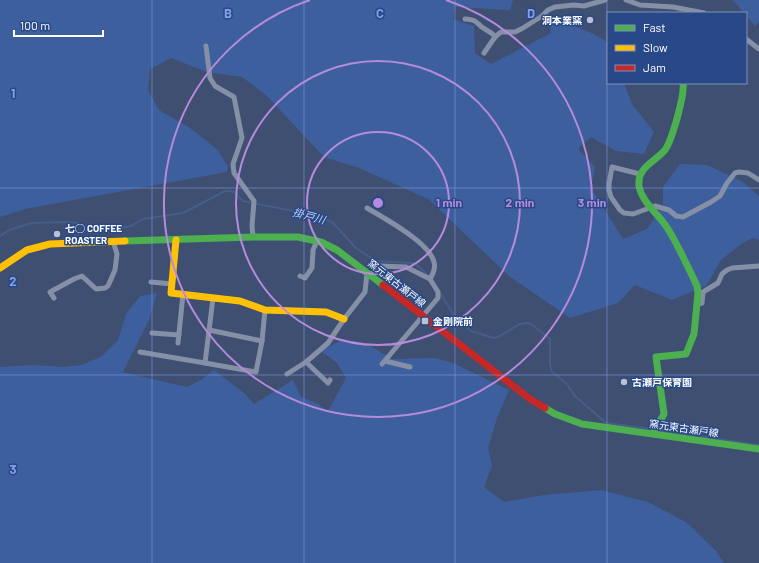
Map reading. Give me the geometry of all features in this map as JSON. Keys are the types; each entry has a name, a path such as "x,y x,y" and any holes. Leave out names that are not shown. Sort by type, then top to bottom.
{"main road":[{"path":"653,434 657,422 661,420 664,414 656,358 686,354 694,334 698,304 697,286 663,219 651,207 640,188 640,174 666,149 677,121 684,88 683,84"},
{"name":"窯元東古瀬戸線","path":"0,268 27,250 50,244 253,236 298,237 317,241 337,250 530,398 555,414 582,424 759,449"},
{"path":"176,240 171,293 240,301 265,310 326,312 344,319"}],"street":[{"path":"484,53 495,37 501,32 515,32 542,16 548,10 555,7 574,5 584,6 605,0"},
{"path":"626,0 640,5 673,7 695,12"},
{"path":"465,19 477,22 483,28 493,33 495,37"},
{"path":"747,40 759,49"},
{"path":"206,46 210,78 212,82 215,86 234,97 242,138 233,164 234,173 254,204 252,226 253,236"},
{"path":"640,174 612,168 609,190 611,197 620,210 624,213 633,214 655,206 669,210 676,216 684,217 720,196 727,183 735,173 748,173 759,180"},
{"path":"368,208 421,243 435,262 434,274 431,278"},
{"path":"54,298 50,292 82,276 96,289 105,288 108,286 115,270 117,254 113,241"},
{"path":"300,276 306,278 312,268 313,250 317,241"},
{"path":"287,374 306,362 328,343 365,292 369,274 380,266 406,267 431,278 438,292 438,298 383,362 410,367"},
{"path":"698,304 702,303 703,292 718,283 722,274 727,270 732,268 759,266"},
{"path":"151,282 172,284"},
{"path":"178,343 183,294"},
{"path":"205,363 213,298"},
{"path":"140,352 256,372 262,341 265,310"},
{"path":"209,330 262,341"},
{"path":"152,333 179,335"},
{"path":"306,362 328,383 330,380"}],"shaded area":[{"path":"0,0 513,0 510,10 455,7 453,19 474,26 475,53 491,64 551,33 550,26 556,22 590,32 607,42 607,84 624,84 632,104 654,132 644,154 616,151 591,137 578,149 595,167 591,188 623,239 647,229 663,206 663,187 680,164 707,165 743,182 759,196 759,240 753,238 741,244 721,260 706,286 672,300 635,285 618,303 570,318 509,276 428,199 359,168 324,157 266,95 242,77 207,72 171,58 150,69 148,90 159,110 190,128 218,150 228,167 227,172 25,209 0,217"},
{"path":"733,0 759,0 759,22 755,26 747,16 747,12 743,12"},
{"path":"157,293 149,320 123,372 187,387 201,380 214,370 244,393 254,404 293,380 301,397 316,403 328,411 346,378 337,363 321,351 343,339 367,344 392,359 435,358 453,363 509,390 497,418 488,448 492,466 484,487 504,502 544,495 601,490 648,502 686,522 716,551 724,563 0,563 0,367 34,365 64,367 82,365 102,356 118,340 126,314 140,296"}],"waterway":[{"name":"掛戸川","path":"0,236 9,230 32,223 68,222 77,223 95,229 110,230 131,226 143,219 183,213 225,191 229,191 234,192 243,201 314,215 332,222 356,248 376,261 412,263 418,266 430,277"},
{"name":"掛戸川","path":"439,291 456,319 471,331 494,338 520,324 531,324 550,339 550,365 552,372 566,383 575,396 606,423 653,429"},
{"path":"657,430 759,445"}],"traffic: fast":[{"path":"653,434 664,414 656,357 686,354 694,334 698,293 697,286 672,236 644,198 639,186 639,179 644,169 661,154 668,145 680,107 683,84"},
{"path":"125,241 298,237 321,242 337,250 383,285"},
{"path":"545,408 555,414 582,424 759,449"}],"traffic: slow":[{"path":"176,240 171,293 240,301 265,310 326,312 344,319"},
{"path":"0,268 27,250 50,244 125,241"}],"traffic: jam":[{"path":"383,285 530,399 545,408"}],"place":[{"name":"洞本業窯","path":"590,20"},
{"name":"七◯ COFFEE ROASTER","path":"57,234"},
{"name":"金剛院前","path":"425,321"},
{"name":"古瀬戸保育園","path":"624,382"}]}
